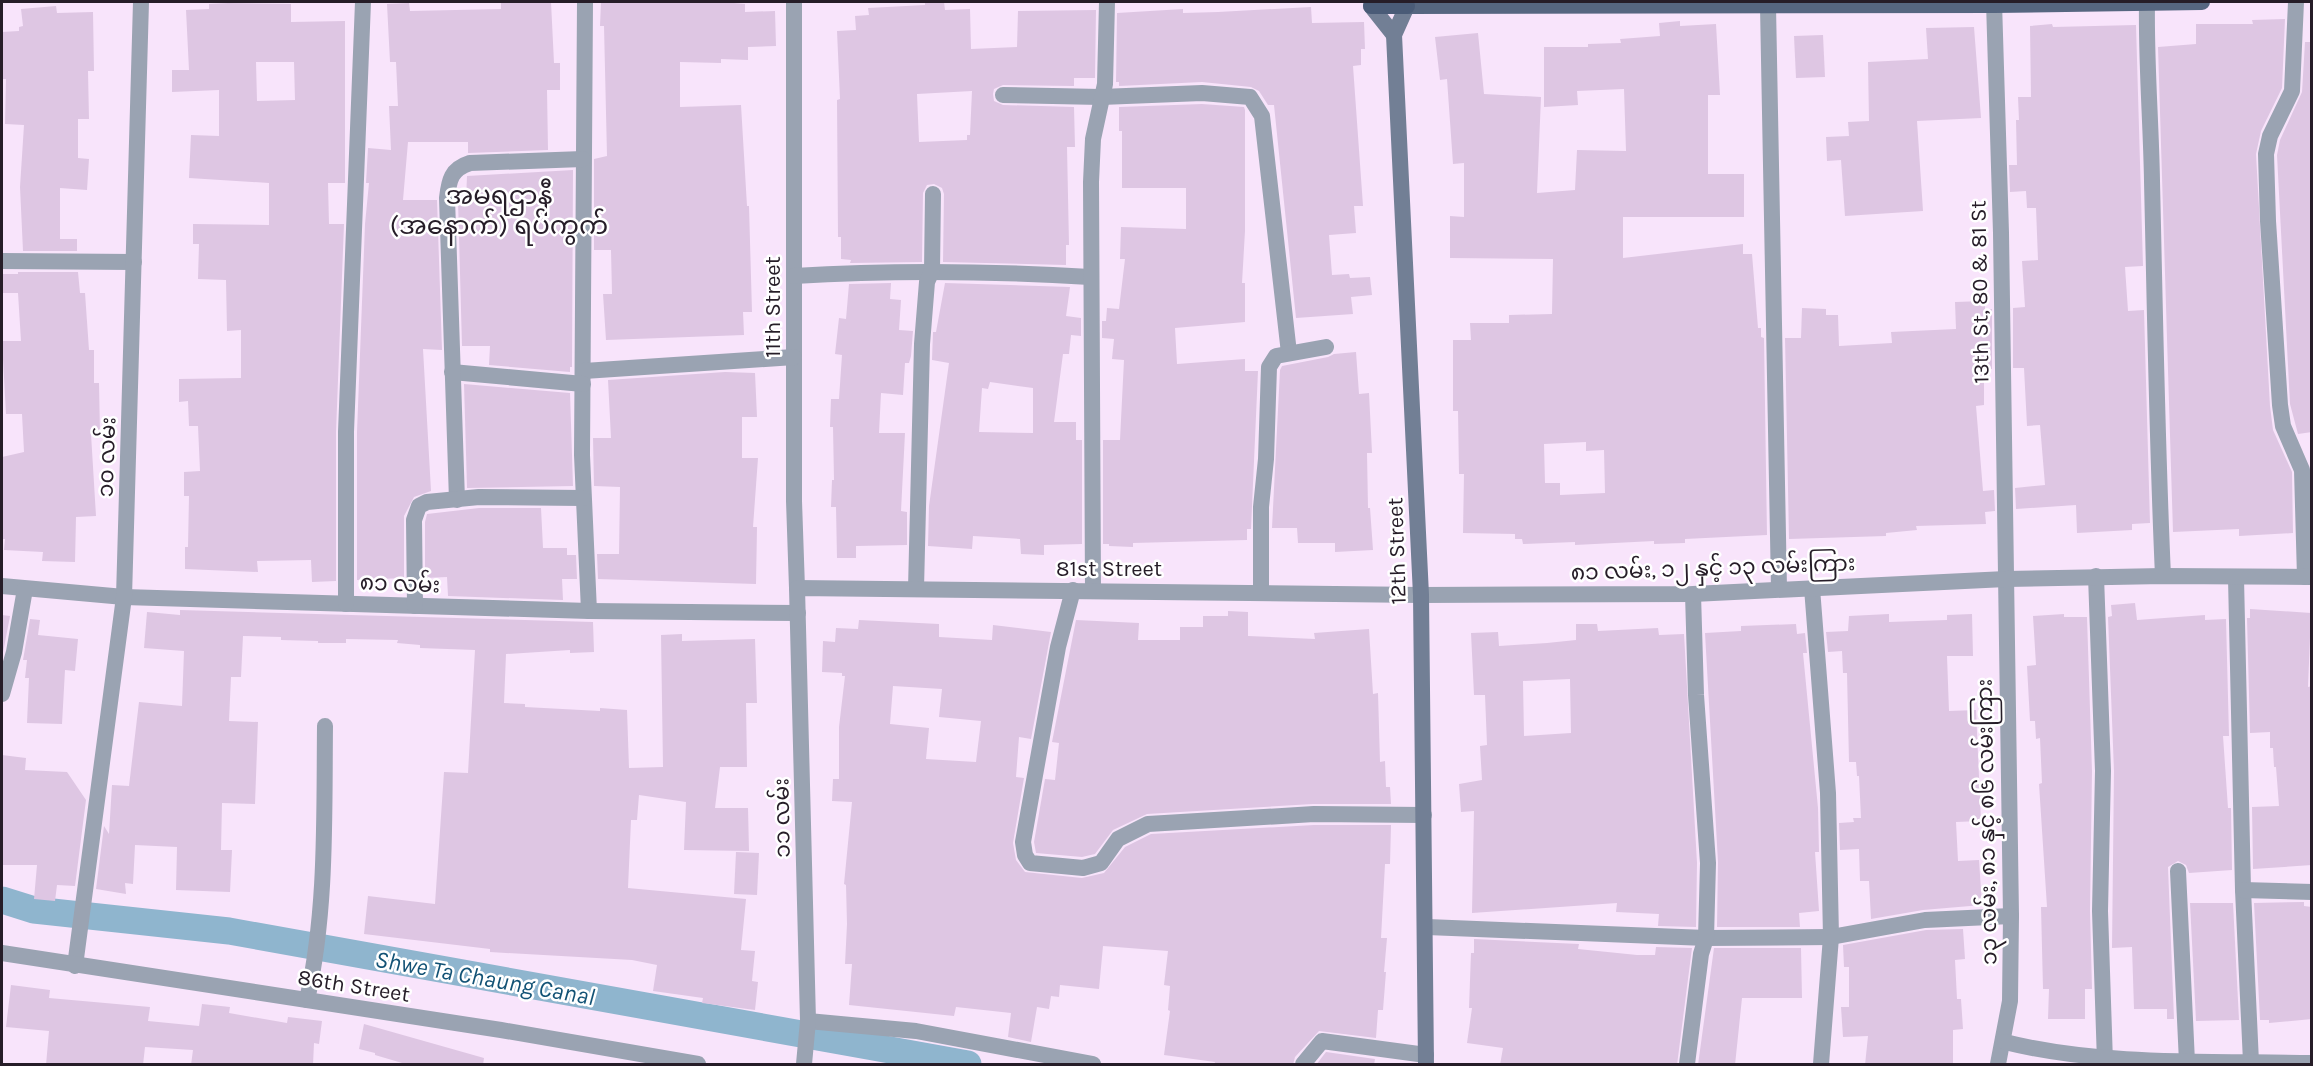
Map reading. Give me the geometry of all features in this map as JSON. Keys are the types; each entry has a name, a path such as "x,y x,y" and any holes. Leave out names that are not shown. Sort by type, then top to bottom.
{"highway":[{"path":"1369,3 1407,4"}],"main road":[{"path":"1407,4 1768,6 2202,2"},
{"path":"1369,3 1394,35"},
{"name":"12th Street","path":"1407,4 1394,35 1421,595 1427,927 1426,1060"}],"street":[{"name":"၁၀ လမ်း","path":"75,966 124,597 141,2"},
{"path":"346,604 346,432 363,2"},
{"path":"585,2 583,498 589,611"},
{"name":"11th Street","path":"794,2 796,90 794,357 798,613"},
{"path":"1093,590 1090,277 1093,140 1105,84 1107,2"},
{"path":"2296,2 2292,91 2279,122 2270,136 2267,165 2280,405 2283,426 2302,470 2308,577"},
{"name":"13th St, 80 & 81 St","path":"1994,3 2006,579"},
{"path":"2147,4 2146,62 2152,172 2156,415 2163,576"},
{"path":"1768,6 1779,589"},
{"path":"1003,95 1101,97 1202,93 1250,98 1262,116 1289,353"},
{"path":"457,500 447,198 449,177 460,166 470,163 583,159"},
{"path":"916,589 922,344 927,282 932,271 933,194"},
{"path":"2,261 134,262"},
{"path":"794,276 1000,271 1090,277"},
{"path":"1261,592 1261,507 1266,459 1269,367 1276,356 1326,347"},
{"path":"452,372 583,378 794,357"},
{"path":"415,606 415,513 428,502 479,497 583,498"},
{"path":"2096,576 2103,771 2100,911 2105,1062"},
{"name":"၈၁ လမ်း, ၁၂ နှင့် ၁၃ လမ်းကြား","path":"1421,595 1693,594 2096,576 2308,577"},
{"path":"2236,578 2243,890 2251,1062"},
{"name":"၁၃ လမ်း, ၈၁ နှင့် ၈၆ လမ်းကြား","path":"1998,1065 2005,1042 2010,1001 2011,916 2006,579"},
{"name":"၈၁ လမ်း","path":"2,586 124,597 589,611 798,613"},
{"name":"81st Street","path":"797,588 1421,595"},
{"path":"1812,588 1828,793 1831,937 1821,1065"},
{"path":"2,694 14,652 25,589"},
{"path":"1073,590 1058,647 1023,842 1025,855 1030,863 1083,868 1101,863 1118,839 1148,824 1314,814 1424,815"},
{"path":"1686,1065 1706,938 1708,863 1696,695 1693,594"},
{"name":"၁၁ လမ်း","path":"798,613 808,1021"},
{"path":"307,1000 318,940 324,867 325,726"},
{"path":"2178,871 2187,1062"},
{"path":"2243,890 2312,892"},
{"path":"1427,927 1706,938 1831,937 1925,920 2011,916"},
{"name":"86th Street","path":"2,953 578,1042 698,1065"},
{"path":"804,1065 808,1021 916,1031 1093,1065"},
{"path":"1303,1065 1322,1041 1426,1060"},
{"path":"2005,1042 2026,1049 2105,1062 2312,1063"}],"building":[{"path":"501,2 551,2 554,63 560,63 560,90 547,90 548,150 468,153 468,142 408,142 403,200 437,200 442,350 423,349 431,491 414,497 404,516 404,578 357,580 357,432 365,224 369,183 366,183 368,148 391,150 389,106 398,106 396,62 390,62 387,4 409,3 410,11 501,9"},
{"path":"601,2 723,2 745,4 745,12 775,11 776,46 748,47 748,60 721,59 721,63 680,62 680,107 741,105 747,206 749,206 752,312 743,312 744,335 606,340 603,294 612,294 611,250 594,250 594,159 607,156 604,26 600,26"},
{"path":"925,2 944,2 945,10 970,9 971,49 1017,47 1018,11 1096,10 1095,78 1074,78 1074,86 1003,85 994,89 993,94 994,101 1003,105 1074,107 1075,147 1067,147 1069,245 1066,245 1066,265 943,262 944,194 942,188 934,184 927,185 923,193 922,262 850,263 851,260 841,259 841,237 838,237 837,100 840,99 837,31 856,30 855,16 869,15 868,8 925,5","holes":["972,91 970,135 967,135 967,140 919,142 917,94"]},
{"path":"209,4 291,4 291,22 345,21 345,183 328,183 329,224 344,224 336,432 336,581 312,582 311,560 257,561 258,572 185,569 189,496 184,496 184,472 200,471 198,426 189,426 188,401 179,402 179,379 241,378 241,330 227,331 226,280 198,279 199,244 193,244 193,224 269,225 269,183 189,178 191,135 219,136 219,90 172,92 172,70 189,70 186,10 209,9","holes":["256,62 294,62 295,100 257,101"]},
{"path":"56,6 57,13 93,12 94,71 88,71 89,119 78,119 78,158 89,159 87,190 60,188 60,239 77,239 77,251 23,251 20,187 24,125 5,124 6,79 2,79 2,32 19,31 19,27 23,26 21,9"},
{"path":"1311,7 1312,23 1364,22 1365,49 1361,49 1361,65 1353,66 1363,206 1354,206 1356,233 1329,235 1332,275 1349,274 1350,278 1370,277 1372,295 1351,297 1353,314 1296,318 1274,105 1268,105 1259,91 1251,87 1202,82 1119,86 1119,82 1116,82 1117,13 1183,9 1183,13 1218,12"},
{"path":"2285,19 2282,88 2261,131 2256,154 2270,406 2273,430 2292,472 2293,533 2239,536 2239,529 2173,532 2158,47 2196,44 2196,24 2253,24 2252,20"},
{"path":"1680,21 1680,26 1716,24 1720,95 1708,95 1708,174 1744,174 1744,217 1623,217 1623,258 1743,244 1743,254 1752,254 1758,328 1761,328 1761,337 1764,338 1767,535 1685,539 1685,543 1654,544 1654,541 1575,545 1575,542 1523,544 1522,539 1515,539 1515,534 1463,533 1464,474 1459,474 1458,411 1453,411 1453,340 1471,340 1470,323 1509,323 1509,315 1552,314 1553,259 1450,258 1450,216 1464,217 1464,163 1453,164 1447,79 1440,80 1435,37 1478,33 1484,94 1541,97 1537,193 1575,190 1577,150 1626,151 1624,89 1577,91 1578,105 1544,107 1544,47 1588,47 1588,44 1621,43 1620,39 1660,36 1659,23","holes":["1586,442 1586,451 1604,450 1605,493 1560,495 1560,483 1545,483 1544,444"]},
{"path":"2052,24 2053,27 2136,25 2143,266 2125,267 2128,311 2144,310 2150,523 2132,524 2132,530 2077,533 2076,505 2016,509 2015,488 2045,485 2040,425 2027,426 2024,368 2013,368 2013,308 2025,307 2022,261 2038,260 2036,208 2027,208 2026,191 2010,192 2009,165 2017,165 2018,97 2031,97 2030,26"},
{"path":"1974,27 1981,118 1917,121 1923,211 1845,216 1841,160 1827,161 1826,137 1849,136 1848,122 1869,121 1868,62 1928,59 1926,28"},
{"path":"1823,35 1825,77 1796,78 1794,36"},
{"path":"2305,42 2312,42 2312,432 2298,434 2290,404 2277,155 2280,140 2302,92"},
{"path":"1202,104 1244,107 1245,110 1245,231 1242,283 1245,283 1245,322 1175,328 1177,364 1245,359 1245,371 1258,371 1251,529 1247,529 1247,540 1133,543 1133,547 1109,546 1109,544 1103,544 1103,440 1120,440 1124,360 1112,359 1114,339 1102,338 1102,321 1106,321 1107,308 1119,309 1125,259 1120,259 1121,227 1186,229 1186,188 1122,188 1122,131 1119,131 1119,107"},
{"path":"573,170 572,367 570,367 570,372 489,365 490,346 462,346 458,200 466,200 467,176"},
{"path":"18,272 78,272 80,293 85,293 89,350 94,350 94,383 99,383 100,434 91,434 96,516 76,517 75,562 42,561 43,552 4,550 2,457 24,452 22,414 6,414 2,341 21,341 18,293 2,293 2,274 18,274"},
{"path":"891,283 890,299 901,300 899,330 913,331 911,356 909,363 905,363 903,395 881,393 879,433 905,433 901,511 907,512 907,545 856,546 856,558 837,558 836,507 831,507 832,480 834,480 833,427 830,427 831,399 839,399 842,355 835,354 839,318 846,319 849,284"},
{"path":"945,283 1070,287 1066,316 1081,318 1081,336 1071,335 1069,354 1063,354 1054,422 1076,422 1076,440 1082,440 1082,544 1044,545 1044,555 1021,554 1020,539 973,536 972,549 928,546 929,506 949,363 932,360 933,332 936,332","holes":["990,382 1033,388 1033,433 979,432 982,388 988,389"]},
{"path":"1985,301 1985,310 1992,309 1992,369 1984,369 1984,405 1976,406 1983,491 1994,490 1995,511 1985,512 1986,524 1916,526 1917,530 1886,533 1886,536 1789,539 1785,338 1801,338 1802,308 1826,309 1826,315 1838,315 1839,346 1892,343 1891,332 1956,329 1955,302"},
{"path":"1356,352 1359,394 1369,393 1372,453 1367,453 1368,508 1370,508 1373,550 1335,552 1335,543 1298,543 1297,528 1272,528 1280,370 1282,366 1334,354"},
{"path":"725,372 755,373 757,417 742,417 742,458 758,458 753,527 757,527 756,584 598,579 597,554 619,554 620,487 594,486 593,438 611,438 608,380"},
{"path":"464,384 570,393 573,486 467,488"},
{"path":"479,508 541,508 543,548 567,548 567,555 576,555 577,579 562,579 563,600 448,596 447,577 425,578 427,514"},
{"path":"2135,603 2137,620 2205,615 2205,620 2226,619 2229,736 2223,736 2228,808 2231,808 2232,870 2189,873 2186,865 2178,861 2168,867 2174,1019 2167,1019 2167,1009 2134,1009 2132,947 2112,948 2114,771 2108,617 2112,616 2111,605"},
{"path":"2250,609 2311,613 2308,687 2312,686 2312,865 2253,869 2252,807 2279,806 2276,767 2274,767 2273,748 2270,748 2270,732 2250,733 2247,618 2250,618"},
{"path":"180,610 593,622 594,652 570,653 570,650 506,654 504,703 525,704 525,707 627,710 629,768 663,767 661,635 682,634 682,641 755,639 757,703 746,703 747,767 720,767 715,808 748,808 749,851 684,850 686,802 639,795 637,820 631,820 628,888 746,899 741,950 755,951 752,981 758,982 755,1010 702,1003 703,998 653,991 657,965 632,960 490,952 490,949 364,934 368,896 435,904 444,772 468,773 475,650 420,648 420,645 397,643 398,640 346,639 346,643 318,643 318,641 281,640 281,637 243,636 241,677 231,677 229,721 258,722 255,804 222,803 221,850 232,850 230,892 176,890 177,847 135,845 133,884 125,883 126,894 96,889 104,826 109,834 112,785 129,786 139,702 182,706 184,651 144,648 147,612 180,615"},
{"path":"1228,611 1248,612 1248,636 1315,639 1314,633 1369,629 1373,694 1378,693 1380,762 1385,761 1386,787 1390,787 1391,804 1313,804 1147,814 1113,830 1095,854 1082,857 1036,853 1034,842 1045,779 1055,780 1059,743 1052,742 1076,620 1139,623 1138,640 1180,640 1180,627 1203,627 1203,616 1228,616"},
{"path":"1889,614 1889,622 1947,620 1947,615 1972,614 1973,656 1947,656 1949,711 1976,710 1981,821 1956,822 1958,861 1979,860 1982,905 1923,910 1871,919 1869,881 1860,881 1859,849 1840,850 1839,823 1854,822 1853,818 1861,818 1859,776 1857,776 1856,762 1849,762 1847,673 1843,673 1842,651 1828,652 1826,632 1848,631 1849,616"},
{"path":"2064,614 2064,617 2087,617 2092,771 2090,911 2092,989 2085,989 2085,1019 2048,1019 2049,989 2043,989 2041,907 2047,907 2039,784 2042,783 2040,738 2036,739 2035,721 2030,721 2027,666 2036,665 2033,616"},
{"path":"2,615 10,616 2,658"},
{"path":"30,619 40,620 38,635 78,639 75,671 65,670 62,724 27,723 29,678 25,678 27,660 23,660"},
{"path":"859,620 939,624 939,637 992,640 993,625 1051,632 1031,739 1019,737 1016,777 1024,778 1013,843 1016,860 1025,872 1082,878 1104,873 1125,847 1151,834 1314,825 1391,825 1390,864 1385,864 1381,938 1387,938 1384,972 1386,972 1383,1010 1378,1010 1376,1038 1319,1031 1295,1057 1293,1065 1214,1065 1215,1062 1164,1055 1170,1011 1168,1010 1170,986 1164,985 1168,951 1103,946 1099,989 1060,985 1059,997 1051,996 1049,1009 1037,1007 1031,1042 1008,1037 1011,1013 956,1007 954,1016 849,1005 852,964 845,964 847,924 846,885 844,884 852,802 832,801 833,779 839,779 839,727 845,676 842,676 842,673 822,672 823,641 835,642 836,628 858,629","holes":["893,686 942,689 939,717 981,721 976,762 926,759 929,728 890,724"]},
{"path":"1576,624 1597,624 1598,631 1658,628 1659,635 1684,634 1697,863 1696,927 1658,926 1659,914 1616,912 1617,903 1472,913 1474,811 1461,812 1459,784 1482,780 1480,746 1487,745 1485,695 1474,695 1471,633 1498,632 1499,646 1576,640","holes":["1570,679 1571,733 1524,736 1523,681"]},
{"path":"1796,624 1797,634 1805,633 1807,653 1803,653 1818,808 1819,852 1815,852 1819,911 1799,913 1800,927 1717,927 1718,862 1705,633 1741,631 1741,626"},
{"path":"2,755 26,758 25,770 67,772 86,800 75,886 57,885 55,901 34,899 37,865 2,865"},
{"path":"736,852 759,853 757,895 734,894"},
{"path":"2304,902 2304,906 2312,907 2312,1019 2269,1023 2269,1020 2260,1020 2254,903"},
{"path":"2190,903 2233,903 2239,1020 2196,1021"},
{"path":"1963,929 1965,959 1955,960 1957,999 1961,999 1963,1029 1953,1030 1953,1064 1865,1065 1868,1036 1843,1037 1841,1007 1849,1007 1849,967 1844,967 1843,945 1926,930"},
{"path":"1474,939 1579,944 1578,949 1637,955 1655,955 1656,947 1692,948 1677,1065 1500,1065 1503,1048 1467,1043 1472,1008 1469,1008 1471,953 1474,953"},
{"path":"1714,948 1801,948 1802,998 1742,998 1735,1065 1698,1065"},
{"path":"11,985 50,990 49,998 150,1007 148,1021 199,1026 202,1004 230,1007 229,1013 287,1023 288,1017 322,1021 319,1044 314,1043 313,1065 191,1065 193,1050 145,1047 143,1065 46,1065 49,1031 6,1027"},
{"path":"364,1024 484,1058 483,1065 409,1065 375,1055 375,1053 359,1049"},
{"path":"1326,1052 1375,1059 1374,1065 1316,1065"}],"waterway":[{"name":"Shwe Ta Chaung Canal","path":"2,900 34,910 229,931 968,1064"}],"district":[{"name":"အမရဌာနီ (အနောက်) ရပ်ကွက်","path":"499,210"}]}
